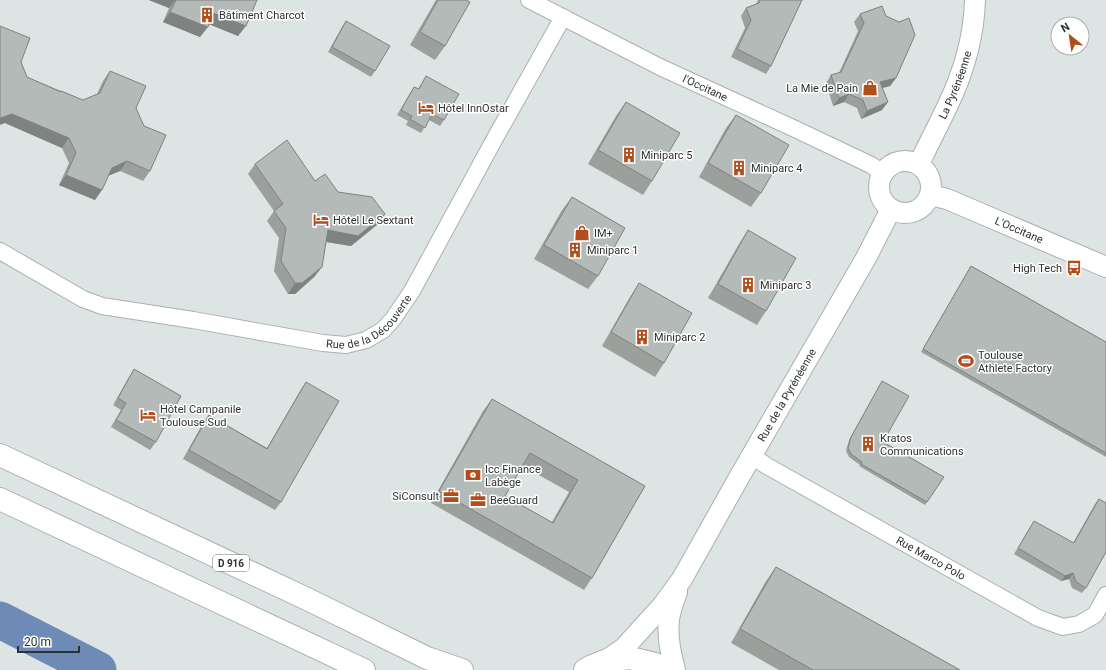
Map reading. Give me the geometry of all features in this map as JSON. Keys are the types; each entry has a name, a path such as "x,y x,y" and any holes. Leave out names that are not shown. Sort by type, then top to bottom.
{"main road":[{"name":"D 916","path":"0,455 305,598 427,658 462,670"},
{"path":"0,499 364,670"},
{"path":"585,670 605,661 630,658 655,664 666,670"}],"street":[{"name":"l'Occitane","path":"529,0 660,67 871,165 883,173"},
{"name":"La Pyrénéenne","path":"919,164 948,106 962,71 970,36 975,0"},
{"name":"Rue de la Découverte","path":"0,252 83,300 102,306 346,346 366,340 383,330 393,319 412,292 494,140 564,17"},
{"path":"903,161 911,161 919,164 926,170 930,177 932,186 931,195 927,202 915,212 907,214 899,213 891,209 885,204 879,189 883,173 888,167 903,161"},
{"name":"L'Occitane","path":"931,195 947,199 1106,267"},
{"name":"Rue de la Pyrénéenne","path":"605,661 624,648 662,605 682,579 866,258 891,209"},
{"name":"Rue Marco Polo","path":"752,456 767,466 1038,618 1063,627 1079,624 1095,615 1106,595"},
{"name":"Rue de la Pyrénéenne","path":"675,670 669,639 669,620 673,603 682,579"}],"building":[{"name":"Bâtiment Charcot","path":"176,0 257,0 246,26 213,13 208,27 170,12"},
{"path":"438,0 466,0 470,2 445,46 420,32"},
{"path":"760,0 802,0 771,66 737,49 751,20 746,8 759,3"},
{"path":"882,6 886,16 899,22 909,18 915,35 896,78 880,82 888,102 867,111 863,100 849,94 839,98 831,75 841,72 864,23 860,14"},
{"path":"346,21 390,46 375,71 332,47"},
{"path":"0,26 30,38 21,62 27,77 61,92 83,100 100,93 110,71 146,86 136,108 144,126 166,135 150,171 127,161 112,168 102,190 66,175 76,153 69,138 12,114 0,118"},
{"name":"Hôtel InnOstar","path":"426,76 459,94 444,120 432,114 425,128 410,119 412,116 401,110 414,87 419,89"},
{"name":"Miniparc 5","path":"626,102 680,133 652,181 598,150"},
{"name":"Miniparc 4","path":"736,115 789,145 761,193 708,163"},
{"name":"Hôtel Le Sextant","path":"287,140 315,181 325,174 338,192 372,197 385,214 358,236 328,230 322,267 302,283 295,283 281,261 286,228 274,211 283,204 255,164"},
{"name":"Miniparc 1","path":"572,197 625,228 598,276 544,245"},
{"name":"Miniparc 3","path":"748,230 796,258 766,311 718,284"},
{"path":"971,266 1106,342 1106,453 923,349"},
{"name":"Miniparc 2","path":"639,283 692,313 664,363 611,332"},
{"name":"Hôtel Campanile Toulouse Sud","path":"134,369 181,396 156,442 116,420 126,403 118,398"},
{"name":"Kratos Communications","path":"882,381 909,396 883,442 944,477 927,502 861,464 862,462 851,454 848,448 851,437"},
{"path":"306,382 339,401 281,502 189,450 209,415 267,449"},
{"path":"492,399 645,486 592,578 439,491","holes":["530,453 578,480 553,523 505,496"]},
{"path":"1099,499 1106,503 1106,552 1086,588 1076,582 1073,573 1065,576 1018,548 1034,521 1074,543"},
{"path":"776,567 960,670 813,670 740,629"}],"waterway":[{"path":"0,620 98,670"}],"place":[{"name":"Bâtiment Charcot","path":"207,15"},
{"name":"La Mie de Pain","path":"870,88"},
{"name":"Hôtel InnOstar","path":"426,108"},
{"name":"Miniparc 5","path":"629,155"},
{"name":"Miniparc 4","path":"739,168"},
{"name":"Hôtel Le Sextant","path":"321,220"},
{"name":"IM+","path":"582,233"},
{"name":"Miniparc 1","path":"575,250"},
{"name":"High Tech","path":"1074,268"},
{"name":"Miniparc 3","path":"748,285"},
{"name":"Miniparc 2","path":"642,337"},
{"name":"Toulouse Athlete Factory","path":"966,361"},
{"name":"Hôtel Campanile Toulouse Sud","path":"148,415"},
{"name":"Kratos Communications","path":"868,444"},
{"name":"Icc Finance Labège","path":"473,475"},
{"name":"SiConsult","path":"451,496"},
{"name":"BeeGuard","path":"478,500"}]}
